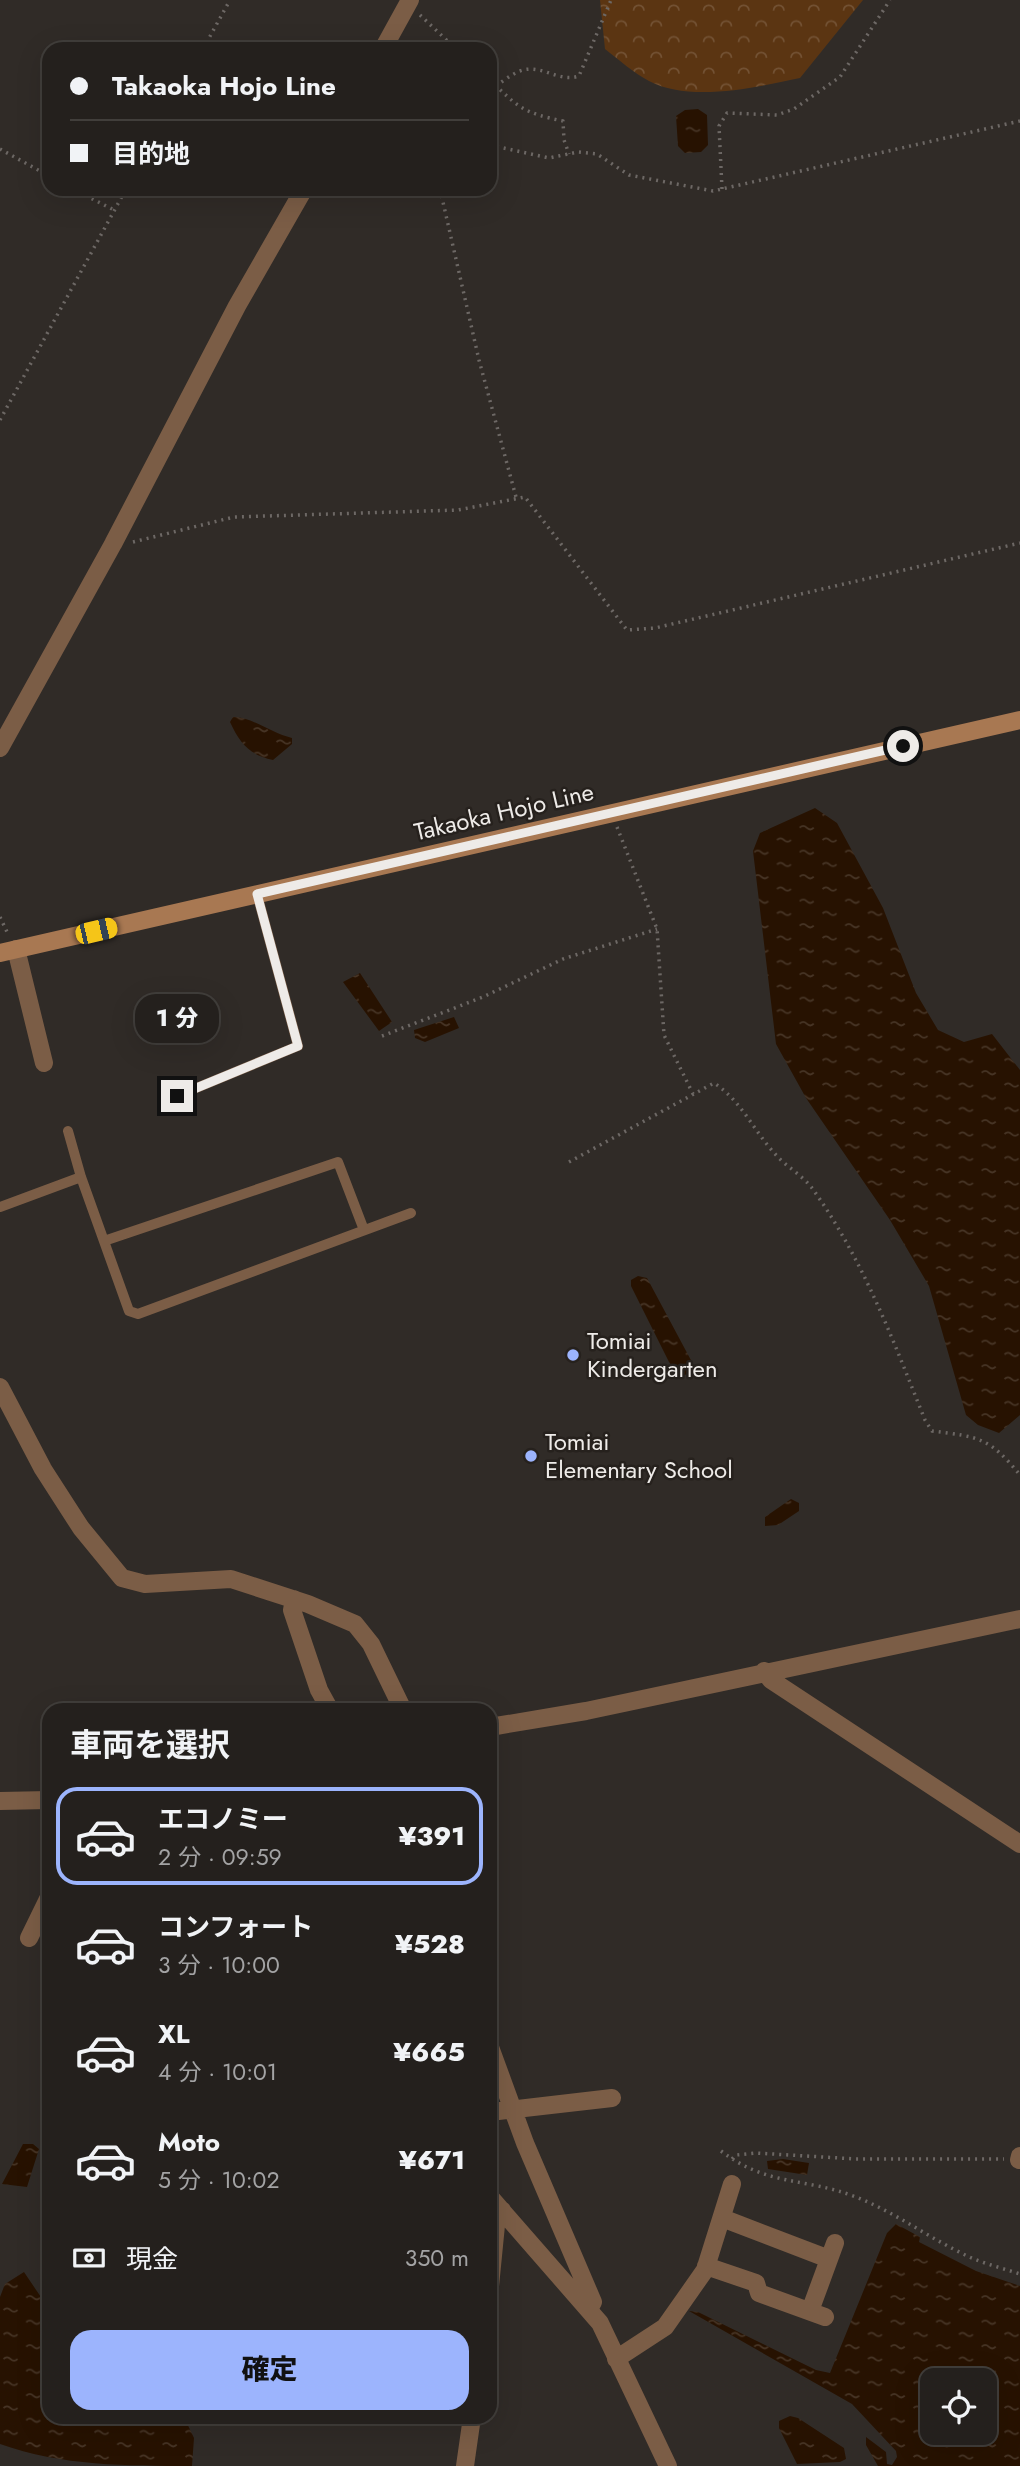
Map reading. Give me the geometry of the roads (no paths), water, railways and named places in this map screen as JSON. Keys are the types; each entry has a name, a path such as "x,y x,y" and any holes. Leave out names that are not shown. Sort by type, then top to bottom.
{"main road":[{"name":"Takaoka Hojo Line","path":"8,951 1020,720"}],"street":[{"path":"387,42 409,3"},
{"path":"0,748 113,544 237,306 299,196"},
{"path":"8,951 44,1063"},
{"path":"0,1387 43,1469 81,1528 122,1578 145,1584 231,1579 293,1599 355,1624 371,1644 400,1703"},
{"path":"293,1599 292,1610 319,1690 326,1703"},
{"path":"497,1726 586,1711 764,1671 1020,1619"},
{"path":"764,1671 771,1680 1020,1844"},
{"path":"0,1801 42,1800"},
{"path":"29,1938 42,1911"},
{"path":"497,2066 593,2302 588,2309"},
{"path":"497,2111 612,2098"},
{"path":"616,2360 665,2327 706,2266 732,2184"},
{"path":"497,2205 600,2323 668,2466"},
{"path":"706,2266 756,2283 759,2293 817,2314 832,2251 722,2218"},
{"path":"465,2466 471,2424"}],"lane":[{"path":"177,1096 298,1046 257,894"},
{"path":"68,1130 81,1177 129,1311 138,1314 411,1213"},
{"path":"104,1241 338,1162 364,1230"},
{"path":"0,1207 81,1177"}],"water":[{"path":"698,109 707,115 708,145 701,152 685,153 678,146 676,116 685,110"},
{"path":"233,717 246,719 292,738 292,744 273,760 258,755 238,737 230,722"},
{"path":"815,808 837,823 883,908 916,993 938,1030 964,1042 992,1034 1020,1070 1020,1415 999,1433 978,1425 966,1415 929,1286 890,1220 806,1098 776,1044 753,851 760,833"},
{"path":"360,973 392,1022 379,1031 343,982"},
{"path":"454,1017 459,1028 425,1042 415,1038 414,1030"},
{"path":"638,1276 647,1278 693,1364 694,1372 681,1376 669,1362 631,1286 631,1280"},
{"path":"791,1499 799,1503 799,1511 778,1525 765,1526 765,1517"},
{"path":"23,2144 33,2144 39,2149 27,2187 2,2184"},
{"path":"783,2159 809,2163 807,2175 768,2169 767,2161"},
{"path":"896,2224 920,2237 919,2242 976,2271 1020,2286 1020,2466 878,2466 866,2445 866,2437 886,2452 887,2464 892,2465 897,2457 896,2451 852,2404 689,2311 698,2312 816,2370 830,2373 887,2233"},
{"path":"24,2272 42,2299 42,2424 187,2424 194,2438 192,2466 71,2461 0,2444 0,2297 5,2284"},
{"path":"790,2416 798,2418 844,2448 846,2459 840,2462 797,2464 779,2428 779,2421"}],"place":[{"name":"Tomiai Kindergarten","path":"573,1355"},
{"name":"Tomiai Elementary School","path":"531,1456"}]}
